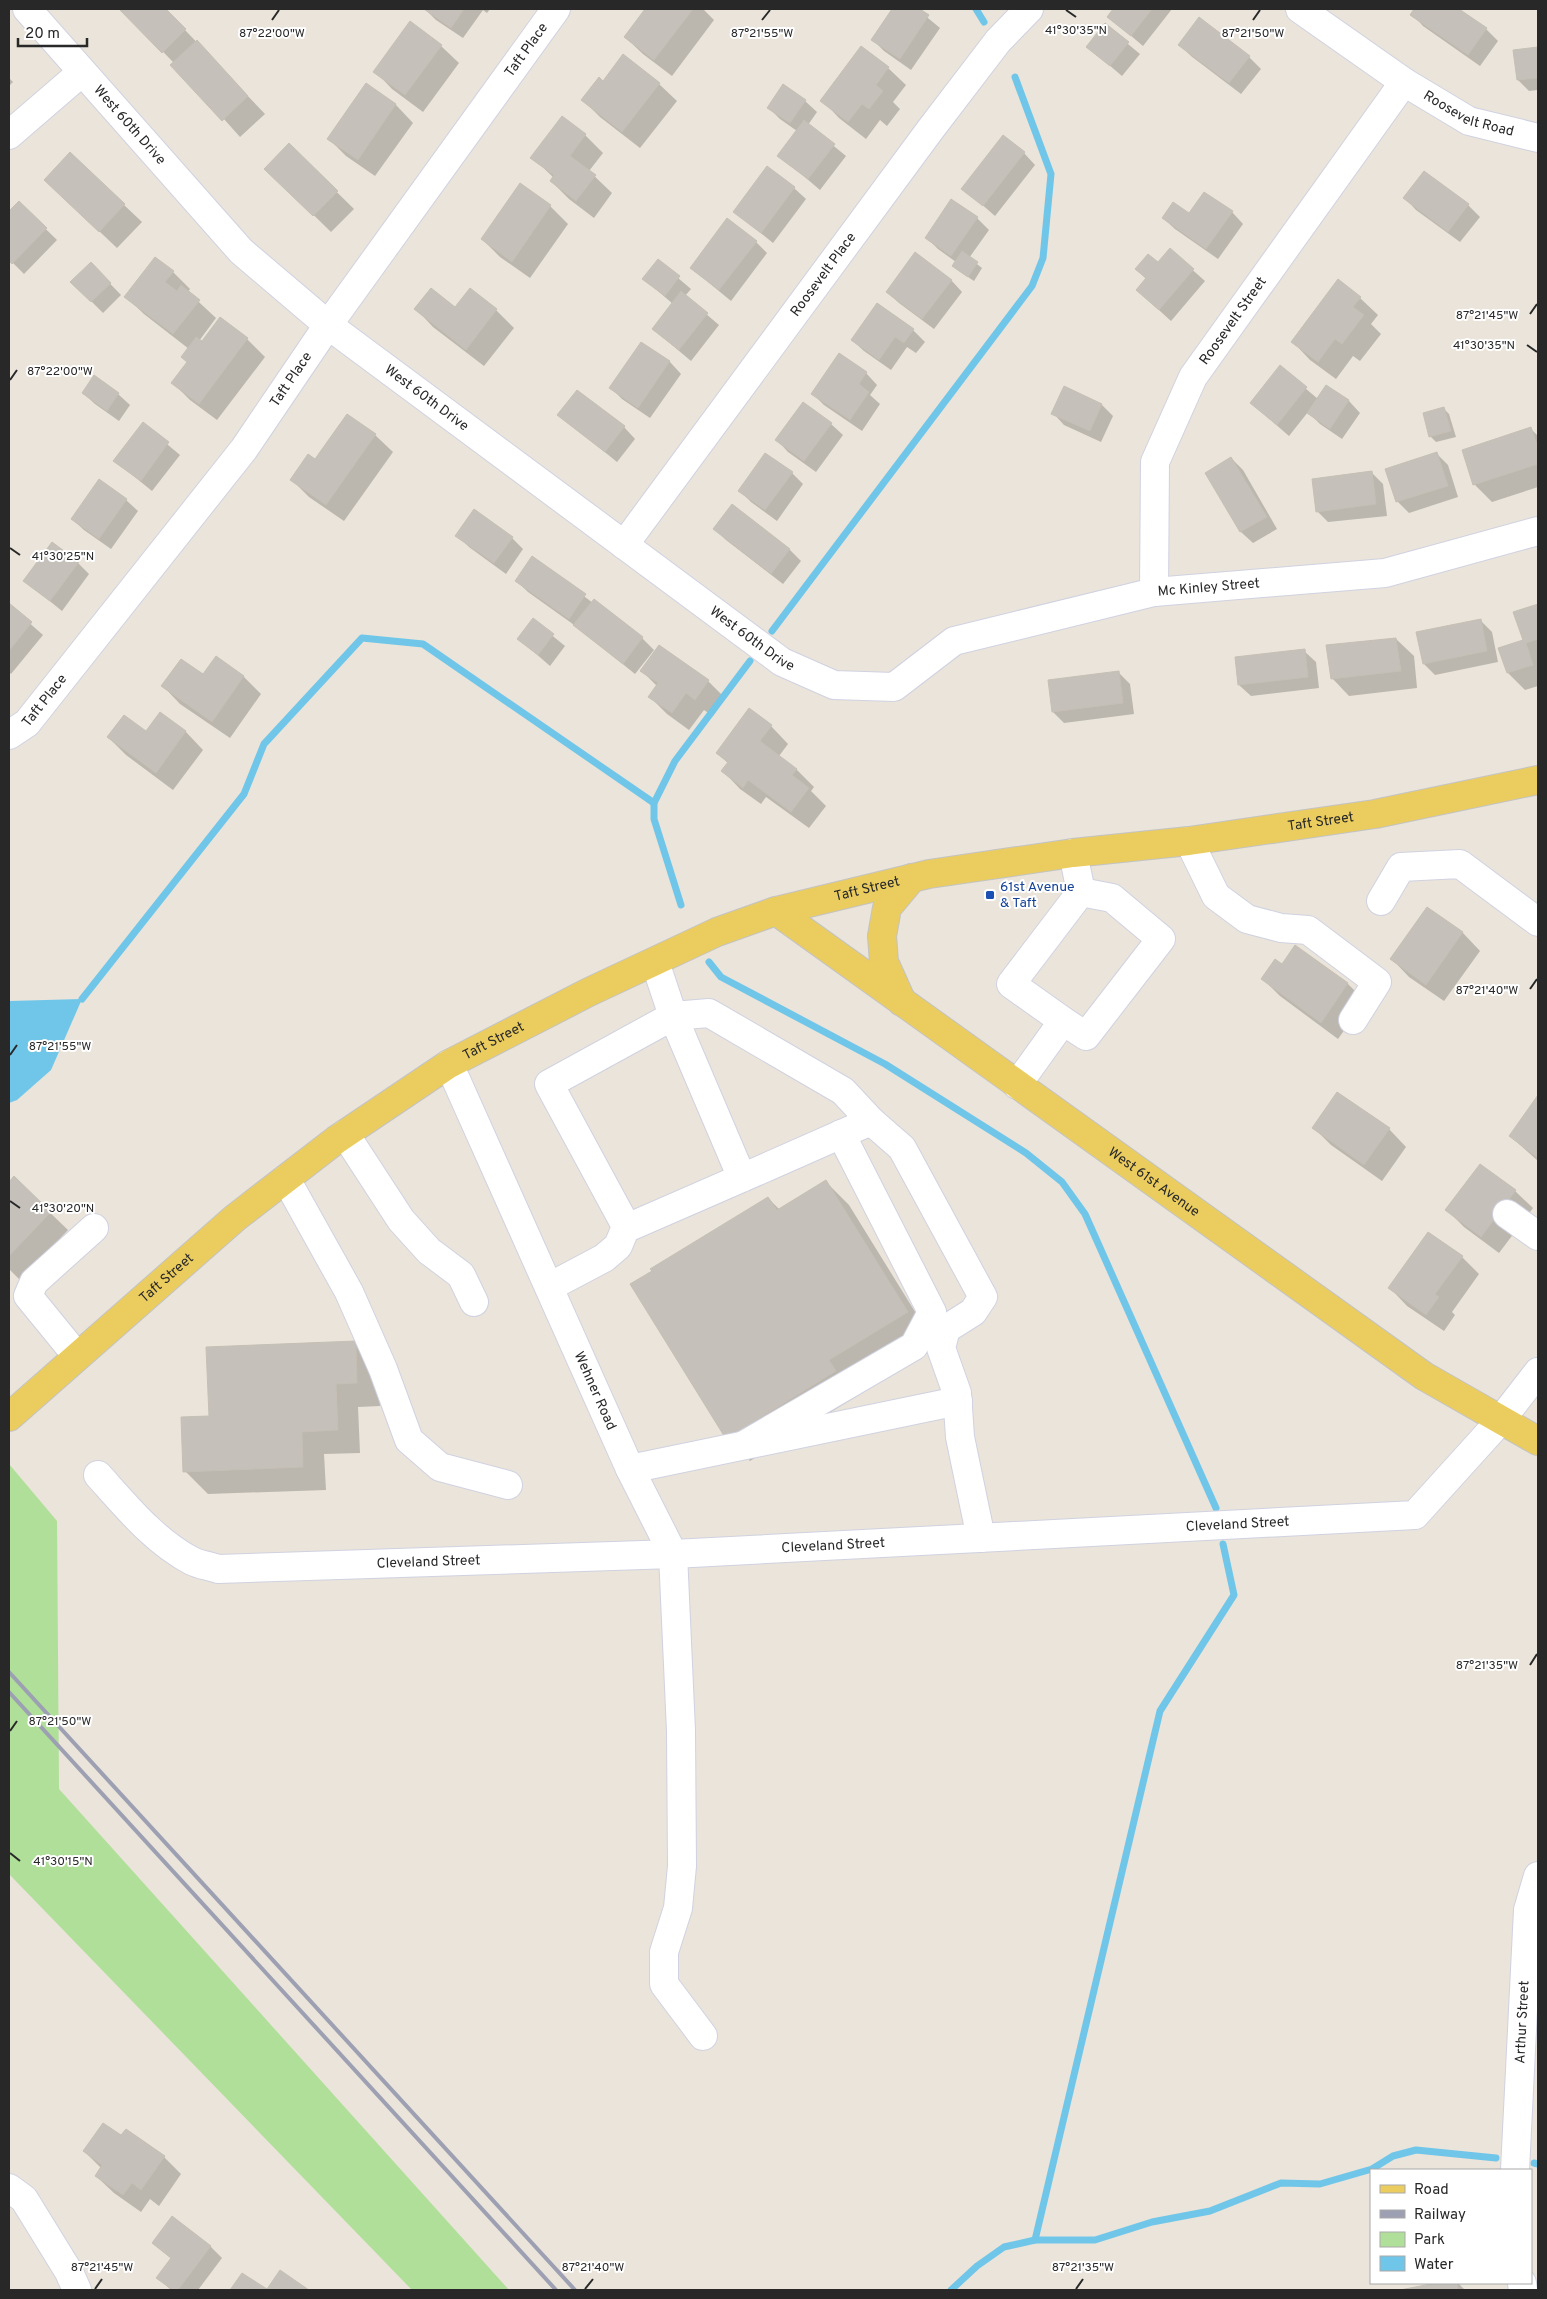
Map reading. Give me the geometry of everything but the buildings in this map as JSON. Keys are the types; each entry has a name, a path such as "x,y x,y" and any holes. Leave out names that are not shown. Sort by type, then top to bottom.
{"main road":[{"name":"Taft Street","path":"9,1417 235,1218 345,1134 449,1064 589,992 717,932 776,911 912,878 1086,851 1189,840 1375,814 1538,780"},
{"path":"902,1003 884,962 882,936 887,908 912,878"},
{"name":"West 61st Avenue","path":"776,911 1424,1376 1538,1442"}],"street":[{"name":"West 60th Drive","path":"27,9 241,251 328,325 782,662 834,685 894,687"},
{"name":"Taft Place","path":"9,734 27,723 244,449 328,325 556,9"},
{"name":"Roosevelt Place","path":"624,545 930,130 998,41 1028,9"},
{"name":"Roosevelt Road","path":"1300,9 1404,82 1469,120 1538,138"},
{"path":"9,135 82,72"},
{"name":"Roosevelt Street","path":"1154,592 1155,462 1193,377 1404,82"},
{"name":"Mc Kinley Street","path":"894,687 954,641 1154,592 1385,573 1538,531"},
{"path":"1189,840 1216,896 1247,919 1281,928 1308,930 1377,982 1353,1020"},
{"path":"1081,892 1112,898 1161,939 1086,1036 1012,984 1081,892 1086,851"},
{"path":"1381,901 1401,867 1460,864 1538,922"},
{"path":"654,962 672,1016 742,1178"},
{"path":"626,1227 549,1084 672,1016 709,1013 843,1091 871,1121 902,1148 983,1296 973,1312 946,1329 941,1348 957,1393 960,1437 981,1538"},
{"path":"1018,1085 1063,1021"},
{"name":"Wehner Road","path":"449,1064 630,1468 673,1554 681,1731 682,1866 678,1908 664,1952 664,1984 703,2036"},
{"path":"626,1227 871,1121"},
{"path":"345,1134 401,1220 429,1251 461,1275 474,1302"},
{"path":"744,1445 914,1346 932,1312 842,1134"},
{"path":"286,1179 349,1292 383,1369 409,1440 440,1467 508,1485"},
{"path":"1507,1214 1538,1236"},
{"path":"549,1287 604,1258 618,1246 626,1227"},
{"path":"77,1356 28,1296 34,1282 94,1228"},
{"name":"Cleveland Street","path":"98,1476 138,1519 157,1536 193,1561 218,1569 673,1554 1415,1515 1500,1421 1538,1372"},
{"path":"630,1468 958,1401"},
{"name":"Arthur Street","path":"1515,2169 1528,1910 1538,1876"},
{"path":"9,2188 24,2199 69,2272 76,2290"}],"green space":[{"path":"9,1464 57,1521 59,1789 509,2290 412,2290 9,1874"}],"water":[{"path":"82,999 51,1070 17,1100 9,1103 9,1001"}],"waterway":[{"path":"976,9 984,22"},
{"path":"772,631 1032,286 1043,258 1051,174 1015,77"},
{"path":"82,999 244,794 264,744 362,638 423,644 654,803"},
{"path":"681,905 654,819 654,803 675,761 750,661"},
{"path":"709,962 721,977 885,1064 1026,1153 1062,1182 1085,1214 1216,1508"},
{"path":"1035,2240 1160,1711 1234,1595 1223,1544"},
{"path":"1372,2169 1393,2156 1416,2150 1496,2158"},
{"path":"1534,2163 1538,2164"},
{"path":"951,2290 977,2266 1004,2247 1035,2240 1095,2240 1152,2222 1210,2211 1281,2183 1320,2184 1370,2170"}],"railway":[{"path":"9,1672 575,2290"},
{"path":"9,1692 556,2290"}],"place":[{"name":"61st Avenue & Taft","path":"990,895"}]}
